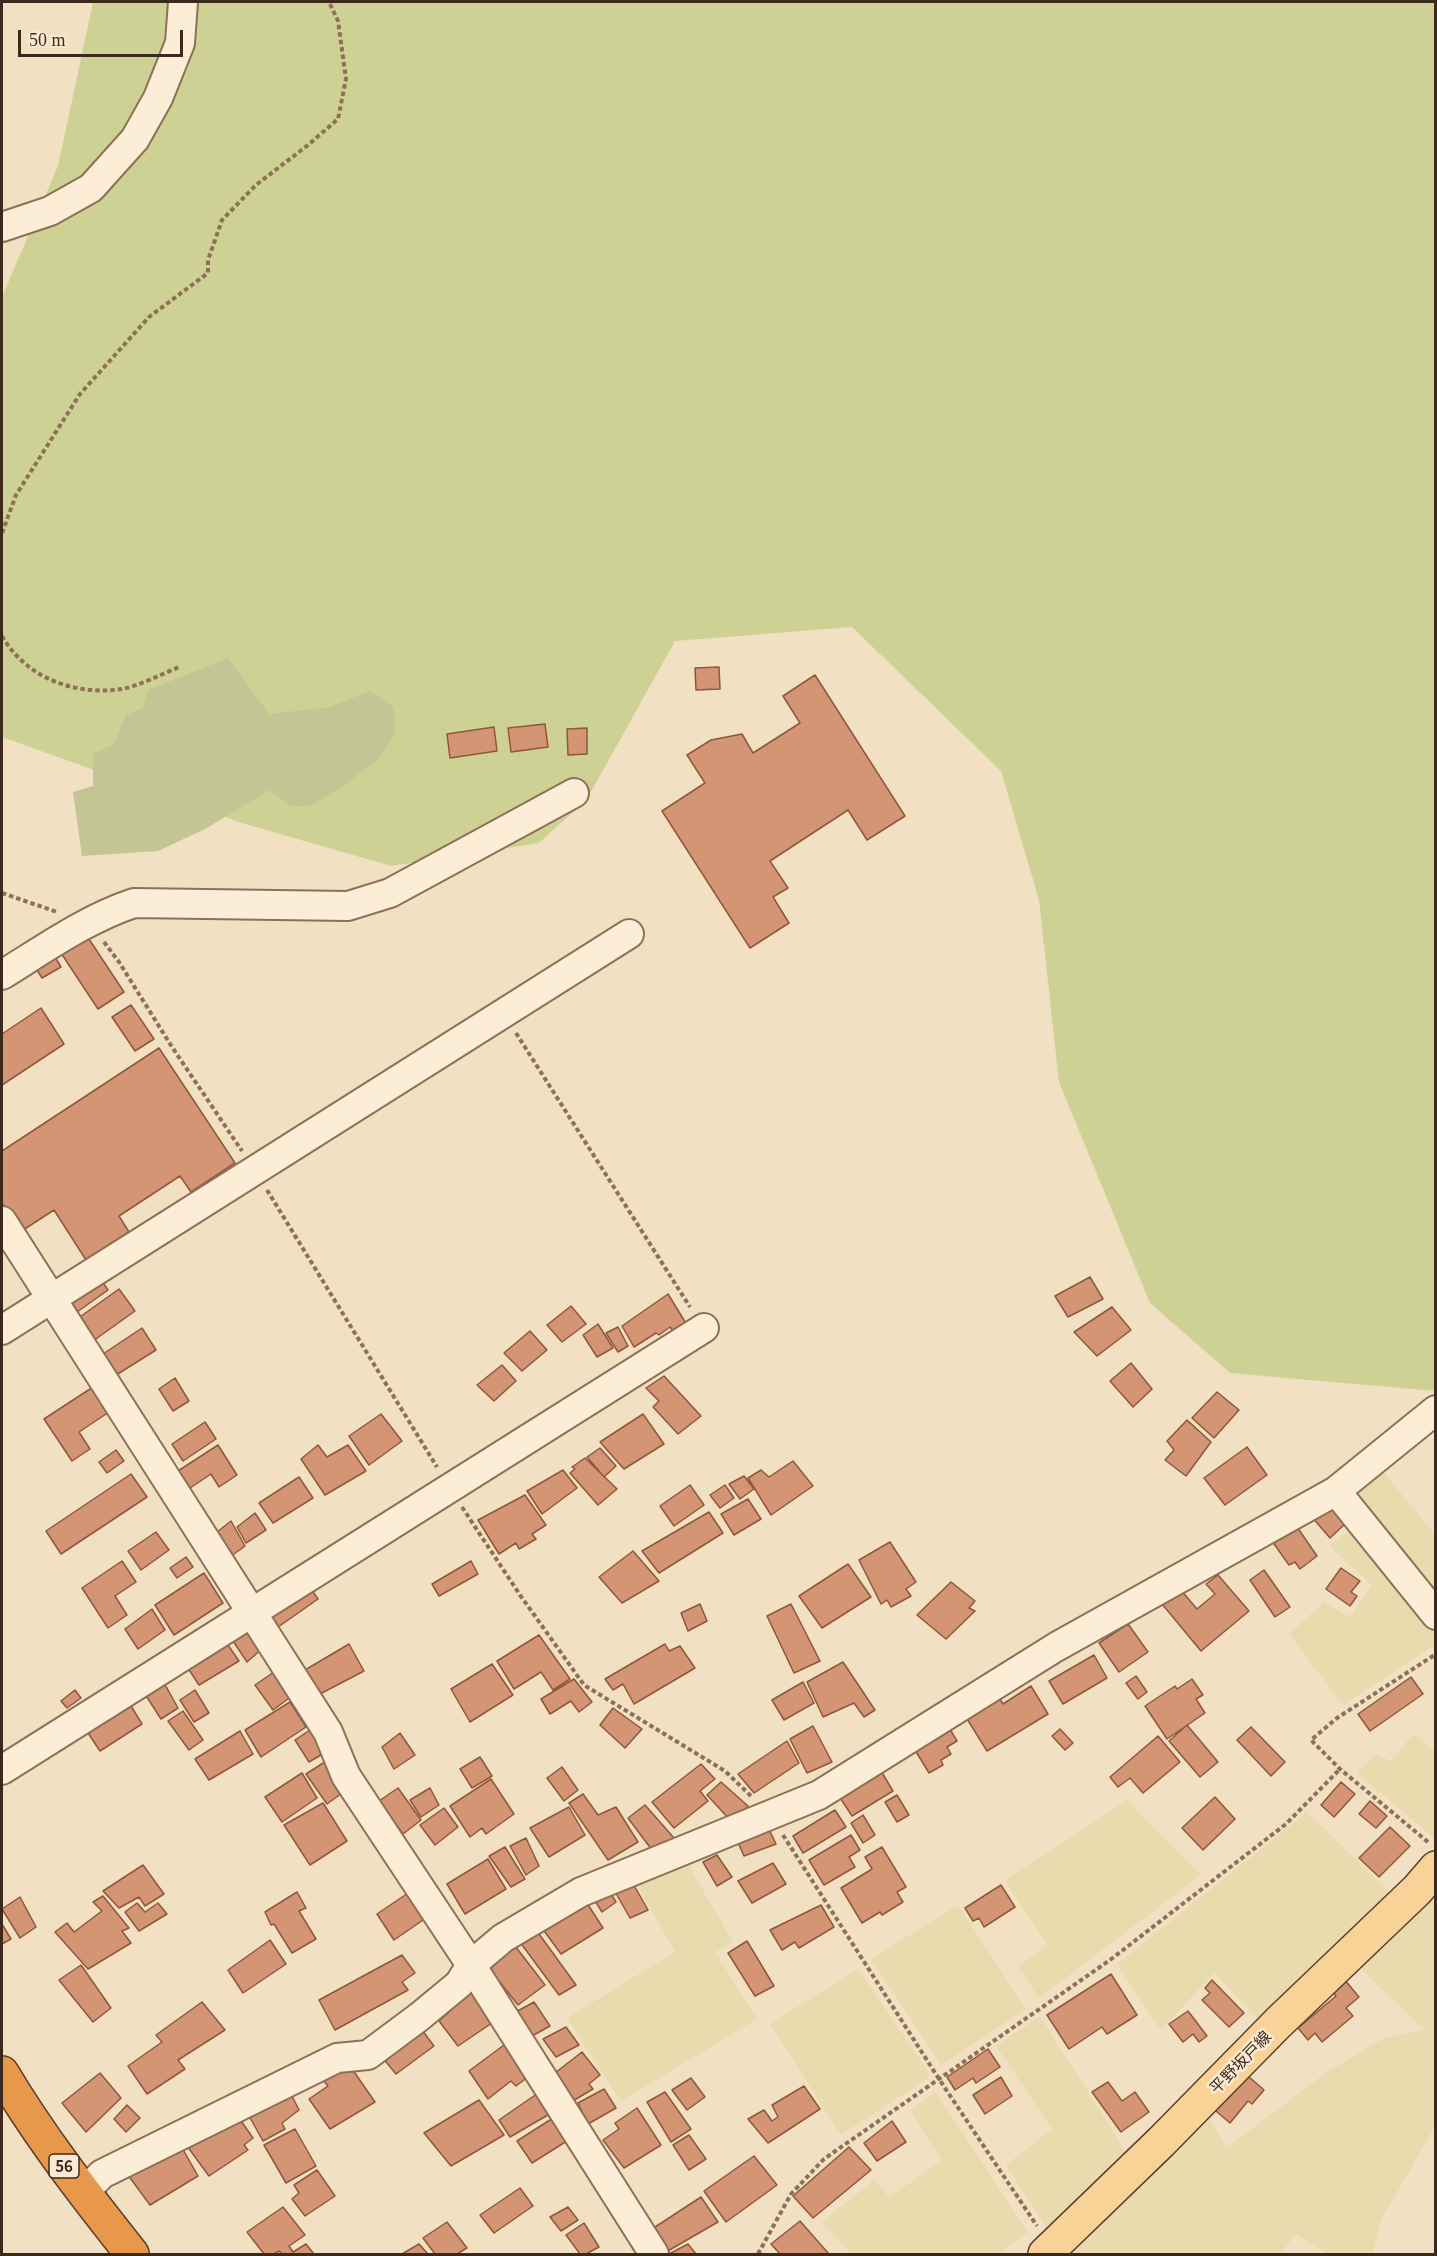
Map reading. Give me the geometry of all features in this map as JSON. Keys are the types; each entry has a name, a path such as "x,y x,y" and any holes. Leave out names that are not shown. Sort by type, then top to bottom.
{"highway":[{"name":"56","path":"2,2073 25,2112 83,2193 132,2254"}],"main road":[{"name":"平野坂戸線","path":"1048,2252 1278,2023 1417,1890 1436,1868"}],"street":[{"path":"2,227 50,212 91,188 135,139 158,98 180,43 183,2"},
{"path":"2,975 89,922 134,903 348,906 390,893 574,793"},
{"path":"2,1330 629,934"},
{"path":"2,1221 328,1732 346,1776 471,1965 654,2254"},
{"path":"2,1770 704,1328"},
{"path":"83,2193 102,2174 337,2058 368,2055 459,1984 471,1965 503,1938 581,1892 819,1795 1056,1647 1336,1491 1436,1410"},
{"path":"1336,1491 1436,1615"}],"path":[{"path":"2,533 16,495 80,394 149,317 208,273 208,260 222,220 256,185 308,146 338,119 346,80 338,21 329,2"},
{"path":"2,636 21,661 54,683 78,689 123,689 179,667"},
{"path":"2,893 89,922 119,962 172,1047 255,1169 450,1489 520,1595 584,1685 725,1771 770,1816 1048,2252"},
{"path":"504,1013 704,1328"},
{"path":"1436,1654 1337,1718 1311,1740 1340,1769 1436,1849"},
{"path":"758,2254 791,2194 824,2160 1110,1960 1286,1824 1340,1769"}],"shaded area":[{"path":"1377,1464 1435,1535 1435,1598 1349,1496"},
{"path":"1356,1526 1435,1625 1435,1645 1343,1705 1289,1634 1324,1602 1350,1617 1372,1585 1329,1546"},
{"path":"1413,1734 1435,1750 1435,1839 1357,1773 1376,1754 1391,1761"},
{"path":"1127,1800 1201,1875 1039,1998 1018,1967 1047,1945 1005,1880"},
{"path":"1307,1812 1393,1896 1262,2023 1214,1973 1161,2030 1117,1964"},
{"path":"684,1858 733,1942 715,1952 757,2019 621,2101 567,2018 675,1952 632,1877"},
{"path":"1435,1885 1435,2126 1380,2222 1373,2254 1327,2254 1296,2234 1280,2254 1068,2254 1208,2115 1226,2148 1327,2072 1384,2038 1424,2030 1357,1965"},
{"path":"958,1905 1026,2009 941,2065 871,1959"},
{"path":"855,1971 862,1974 929,2073 928,2078 841,2135 770,2024"},
{"path":"1040,2016 1133,2163 1047,2229 1006,2165 1052,2129 996,2046"},
{"path":"935,2091 1028,2232 998,2254 852,2254 822,2222 875,2180 889,2197 942,2161 910,2111"}],"green space":[{"path":"93,2 1435,2 1435,1391 1230,1373 1150,1303 1059,1082 1039,900 1001,771 852,627 675,641 587,799 539,843 391,866 242,823 2,737 2,297 58,166"},
{"path":"228,658 269,714 330,707 369,691 394,707 394,736 377,760 340,788 310,806 291,806 269,790 207,828 158,851 82,856 73,792 93,786 93,754 114,744 126,715 143,708 148,690"}],"building":[{"path":"719,667 720,689 696,690 695,668"},
{"path":"815,675 905,816 867,840 848,810 770,861 788,888 773,897 789,923 750,948 662,811 705,783 687,755 711,740 742,734 753,753 800,723 783,696"},
{"path":"545,724 548,747 511,752 508,728"},
{"path":"494,727 497,751 450,758 447,734"},
{"path":"587,728 587,754 568,755 567,729"},
{"path":"87,936 124,992 98,1009 61,953"},
{"path":"54,955 61,967 42,978 35,967"},
{"path":"131,1005 154,1039 135,1051 112,1017"},
{"path":"41,1008 64,1044 2,1085 2,1034"},
{"path":"159,1048 235,1163 191,1192 180,1176 119,1216 129,1232 86,1260 54,1210 20,1232 2,1203 2,1151"},
{"path":"99,1277 108,1290 77,1312 68,1298"},
{"path":"1090,1277 1103,1299 1068,1317 1055,1296"},
{"path":"119,1289 135,1311 93,1341 77,1319"},
{"path":"668,1294 687,1325 675,1333 670,1327 634,1347 622,1326"},
{"path":"571,1306 586,1324 562,1342 547,1325"},
{"path":"1112,1307 1131,1330 1097,1356 1074,1332"},
{"path":"598,1324 613,1348 597,1357 583,1335"},
{"path":"618,1327 628,1346 618,1352 606,1333"},
{"path":"142,1328 156,1350 113,1377 100,1356"},
{"path":"530,1331 547,1350 522,1371 504,1353"},
{"path":"1131,1363 1152,1389 1133,1407 1110,1381"},
{"path":"502,1365 516,1381 494,1401 477,1385"},
{"path":"664,1376 701,1416 678,1434 653,1407 659,1401 646,1388"},
{"path":"175,1378 189,1401 173,1411 159,1389"},
{"path":"93,1387 109,1412 79,1432 90,1449 72,1461 44,1419"},
{"path":"1217,1392 1239,1410 1214,1438 1192,1418"},
{"path":"381,1414 402,1441 369,1465 349,1436"},
{"path":"643,1414 664,1444 624,1469 600,1442"},
{"path":"1187,1420 1211,1442 1186,1476 1165,1460 1174,1450 1167,1441"},
{"path":"205,1422 216,1439 183,1461 172,1444"},
{"path":"218,1445 237,1475 219,1487 211,1474 190,1488 178,1471"},
{"path":"318,1445 327,1457 348,1445 366,1471 325,1495 301,1459"},
{"path":"1247,1447 1267,1475 1225,1505 1204,1478"},
{"path":"600,1448 616,1466 604,1477 587,1457"},
{"path":"116,1450 124,1461 107,1473 99,1462"},
{"path":"585,1458 617,1489 598,1505 570,1473 575,1469 572,1467"},
{"path":"793,1461 813,1486 771,1515 748,1478 761,1470 769,1477"},
{"path":"563,1470 577,1488 542,1514 527,1491"},
{"path":"131,1474 147,1497 61,1554 46,1531"},
{"path":"744,1476 754,1489 740,1499 729,1484"},
{"path":"299,1477 313,1498 273,1523 259,1503"},
{"path":"690,1485 704,1505 674,1526 660,1506"},
{"path":"725,1485 734,1498 720,1508 710,1495"},
{"path":"525,1495 546,1525 532,1534 536,1539 519,1549 516,1543 499,1554 478,1520"},
{"path":"748,1499 761,1519 734,1535 721,1514"},
{"path":"1327,1502 1346,1523 1330,1538 1311,1516"},
{"path":"709,1512 723,1533 659,1573 642,1551"},
{"path":"255,1513 266,1530 246,1543 237,1527"},
{"path":"231,1521 245,1546 227,1559 212,1536"},
{"path":"1295,1524 1317,1556 1300,1569 1295,1562 1289,1565 1272,1541"},
{"path":"156,1532 169,1550 141,1570 128,1551"},
{"path":"890,1542 916,1582 906,1589 911,1596 891,1607 887,1600 881,1604 859,1560"},
{"path":"633,1551 659,1581 622,1603 599,1577"},
{"path":"186,1557 193,1567 177,1578 170,1568"},
{"path":"122,1561 136,1582 115,1596 127,1615 108,1628 82,1588"},
{"path":"471,1561 478,1574 439,1596 432,1584"},
{"path":"848,1564 871,1597 822,1628 799,1596"},
{"path":"1341,1568 1360,1581 1351,1592 1357,1596 1350,1606 1326,1589"},
{"path":"1264,1570 1290,1607 1275,1617 1250,1580"},
{"path":"204,1573 223,1603 174,1635 155,1605"},
{"path":"1218,1575 1249,1611 1201,1651 1162,1604 1180,1589 1197,1609 1215,1594 1206,1584"},
{"path":"306,1582 318,1599 271,1632 259,1612"},
{"path":"951,1582 975,1601 969,1608 975,1611 946,1639 917,1615"},
{"path":"700,1604 707,1621 688,1631 681,1613"},
{"path":"791,1604 820,1661 794,1673 767,1616"},
{"path":"152,1609 165,1630 138,1649 125,1629"},
{"path":"242,1621 263,1648 247,1662 227,1632"},
{"path":"1128,1624 1148,1652 1119,1672 1099,1643"},
{"path":"221,1635 239,1661 199,1685 182,1659"},
{"path":"539,1635 570,1679 553,1690 541,1672 514,1689 497,1661"},
{"path":"349,1644 364,1671 320,1694 305,1670"},
{"path":"665,1644 669,1651 680,1646 695,1668 634,1704 623,1684 613,1690 605,1679"},
{"path":"1094,1655 1107,1678 1063,1704 1049,1681"},
{"path":"843,1662 875,1710 864,1717 854,1703 823,1717 807,1682"},
{"path":"492,1664 513,1695 470,1722 451,1689"},
{"path":"274,1672 292,1696 273,1710 255,1685"},
{"path":"1136,1676 1147,1692 1138,1699 1126,1683"},
{"path":"1411,1677 1423,1694 1370,1731 1358,1714"},
{"path":"574,1679 592,1702 579,1712 571,1701 550,1714 541,1699"},
{"path":"1192,1679 1203,1695 1196,1699 1205,1713 1167,1739 1145,1706 1175,1686 1177,1689"},
{"path":"163,1681 178,1708 161,1719 145,1694"},
{"path":"803,1682 814,1703 784,1720 772,1700"},
{"path":"1031,1686 1048,1714 987,1751 964,1714 997,1694 1003,1704"},
{"path":"75,1690 81,1698 67,1708 61,1701"},
{"path":"195,1690 209,1713 194,1722 180,1700"},
{"path":"128,1701 142,1724 100,1751 84,1727"},
{"path":"290,1702 306,1727 261,1757 245,1730"},
{"path":"613,1708 642,1729 625,1748 600,1725"},
{"path":"183,1711 203,1740 189,1750 168,1721"},
{"path":"947,1724 957,1741 947,1747 951,1754 941,1760 943,1765 929,1773 912,1745"},
{"path":"1187,1725 1218,1762 1200,1777 1169,1741"},
{"path":"813,1726 832,1762 807,1773 790,1739"},
{"path":"1251,1727 1285,1762 1271,1776 1237,1740"},
{"path":"313,1728 326,1752 309,1762 295,1740"},
{"path":"1060,1729 1073,1743 1065,1750 1052,1736"},
{"path":"240,1731 253,1754 209,1780 195,1759"},
{"path":"400,1733 415,1755 394,1769 382,1747"},
{"path":"1158,1736 1180,1762 1143,1793 1130,1778 1118,1787 1110,1777"},
{"path":"787,1741 799,1763 754,1793 738,1774"},
{"path":"480,1757 492,1776 472,1788 460,1769"},
{"path":"331,1758 349,1788 327,1804 306,1774"},
{"path":"701,1764 715,1779 700,1791 708,1801 674,1828 652,1802"},
{"path":"562,1767 578,1790 564,1801 547,1778"},
{"path":"881,1771 893,1791 852,1816 839,1796"},
{"path":"302,1773 317,1798 282,1822 265,1797"},
{"path":"491,1779 514,1814 486,1834 482,1828 470,1837 450,1806"},
{"path":"721,1782 748,1806 732,1822 707,1795"},
{"path":"1341,1782 1355,1794 1334,1817 1321,1805"},
{"path":"398,1788 421,1820 403,1834 379,1801"},
{"path":"430,1788 439,1805 421,1817 410,1800"},
{"path":"583,1794 598,1815 616,1807 638,1842 608,1860 569,1803"},
{"path":"897,1795 909,1815 897,1822 885,1802"},
{"path":"1215,1797 1235,1819 1203,1850 1182,1828"},
{"path":"1370,1801 1387,1816 1376,1828 1359,1814"},
{"path":"323,1803 347,1841 310,1865 284,1825"},
{"path":"645,1805 674,1838 655,1854 628,1818"},
{"path":"569,1807 585,1835 549,1857 530,1828"},
{"path":"444,1808 458,1827 435,1845 420,1825"},
{"path":"835,1810 846,1827 803,1853 793,1836"},
{"path":"863,1815 875,1835 863,1843 851,1823"},
{"path":"766,1823 776,1844 744,1856 735,1836"},
{"path":"1390,1827 1410,1846 1379,1877 1359,1858"},
{"path":"851,1835 860,1850 849,1857 855,1867 824,1885 809,1860"},
{"path":"526,1838 539,1866 526,1875 510,1846"},
{"path":"505,1847 525,1879 511,1887 489,1856"},
{"path":"882,1847 906,1887 897,1892 903,1902 882,1915 880,1912 862,1923 841,1888 872,1869 865,1857"},
{"path":"717,1855 732,1877 717,1886 703,1862"},
{"path":"488,1859 506,1889 465,1914 447,1884"},
{"path":"773,1863 786,1884 752,1903 738,1881"},
{"path":"143,1865 164,1894 145,1906 139,1897 119,1908 103,1891"},
{"path":"631,1880 648,1910 630,1918 613,1888"},
{"path":"1001,1885 1015,1907 984,1927 979,1918 973,1921 965,1908"},
{"path":"607,1887 616,1902 602,1912 592,1896"},
{"path":"411,1891 429,1916 394,1940 377,1914"},
{"path":"297,1892 306,1908 299,1911 316,1939 292,1953 274,1924 271,1925 265,1912"},
{"path":"103,1896 129,1928 122,1931 131,1943 88,1969 55,1932 67,1923 74,1932 102,1911 93,1902"},
{"path":"20,1897 36,1927 20,1938 2,1909"},
{"path":"585,1900 603,1928 561,1954 542,1928"},
{"path":"137,1903 145,1912 158,1903 167,1914 139,1931 125,1912"},
{"path":"821,1905 834,1927 799,1948 795,1942 782,1950 770,1930"},
{"path":"2,1924 11,1939 2,1944"},
{"path":"534,1927 576,1985 559,1995 517,1938"},
{"path":"270,1940 286,1964 243,1993 228,1970"},
{"path":"747,1941 774,1986 755,1996 728,1953"},
{"path":"512,1942 545,1985 518,2005 484,1962"},
{"path":"402,1955 415,1973 402,1982 408,1990 335,2030 319,2000"},
{"path":"81,1965 111,2008 93,2022 59,1980"},
{"path":"1111,1974 1137,2015 1107,2034 1102,2027 1069,2049 1047,2015"},
{"path":"1344,1979 1359,1997 1346,2008 1353,2016 1322,2042 1315,2033 1308,2040 1298,2028 1336,1996 1331,1990"},
{"path":"1212,1980 1244,2013 1229,2027 1202,2000 1210,1993 1205,1988"},
{"path":"468,1986 492,2023 458,2046 439,2021 448,2013 443,2007"},
{"path":"202,2002 225,2030 178,2060 185,2069 147,2094 128,2066 162,2042 156,2035"},
{"path":"534,2002 550,2026 532,2036 514,2013"},
{"path":"1188,2011 1207,2036 1199,2042 1193,2034 1183,2042 1169,2024"},
{"path":"419,2026 434,2046 396,2074 382,2057"},
{"path":"566,2027 579,2045 556,2057 543,2039"},
{"path":"504,2045 528,2077 516,2086 511,2081 488,2099 469,2071"},
{"path":"988,2049 1000,2067 976,2083 973,2078 955,2090 947,2077"},
{"path":"582,2052 600,2075 589,2084 593,2089 571,2102 551,2076"},
{"path":"350,2066 375,2102 330,2129 309,2099 328,2086 323,2080"},
{"path":"1241,2070 1264,2090 1252,2104 1248,2101 1230,2123 1210,2106"},
{"path":"100,2073 121,2098 86,2132 62,2103"},
{"path":"1001,2077 1012,2096 985,2114 973,2095"},
{"path":"691,2078 705,2097 687,2110 672,2090"},
{"path":"1108,2082 1122,2101 1135,2092 1149,2112 1121,2132 1092,2092"},
{"path":"804,2086 820,2109 768,2143 748,2119 764,2110 772,2121 778,2117 772,2105"},
{"path":"604,2089 616,2108 588,2124 578,2103"},
{"path":"541,2091 553,2112 510,2137 499,2120"},
{"path":"290,2092 299,2110 282,2123 285,2129 263,2141 248,2114"},
{"path":"665,2092 691,2129 671,2142 647,2102"},
{"path":"479,2100 504,2135 451,2166 424,2133"},
{"path":"127,2105 140,2118 126,2132 114,2119"},
{"path":"637,2108 661,2145 624,2168 603,2140 619,2129 615,2123"},
{"path":"239,2118 253,2138 244,2145 248,2150 209,2176 187,2146"},
{"path":"553,2118 570,2139 532,2163 517,2141"},
{"path":"892,2121 906,2142 877,2161 864,2143"},
{"path":"295,2129 316,2166 286,2183 264,2145"},
{"path":"689,2135 706,2159 689,2170 673,2145"},
{"path":"181,2146 198,2176 150,2205 128,2175"},
{"path":"849,2147 871,2170 813,2218 793,2196"},
{"path":"754,2156 777,2185 726,2222 704,2191"},
{"path":"317,2170 335,2196 305,2216 292,2199 299,2193 294,2185"},
{"path":"520,2188 533,2206 494,2233 480,2215"},
{"path":"701,2197 718,2222 666,2252 649,2231"},
{"path":"283,2207 305,2235 289,2246 293,2252 306,2244 314,2254 282,2254 279,2251 274,2254 264,2254 247,2232"},
{"path":"568,2207 578,2220 561,2231 550,2217"},
{"path":"800,2221 829,2254 780,2254 771,2244"},
{"path":"447,2222 467,2248 457,2254 435,2254 423,2238"},
{"path":"584,2223 599,2247 586,2254 580,2254 566,2235"},
{"path":"419,2244 428,2254 402,2254"},
{"path":"688,2244 696,2254 669,2254"}]}
